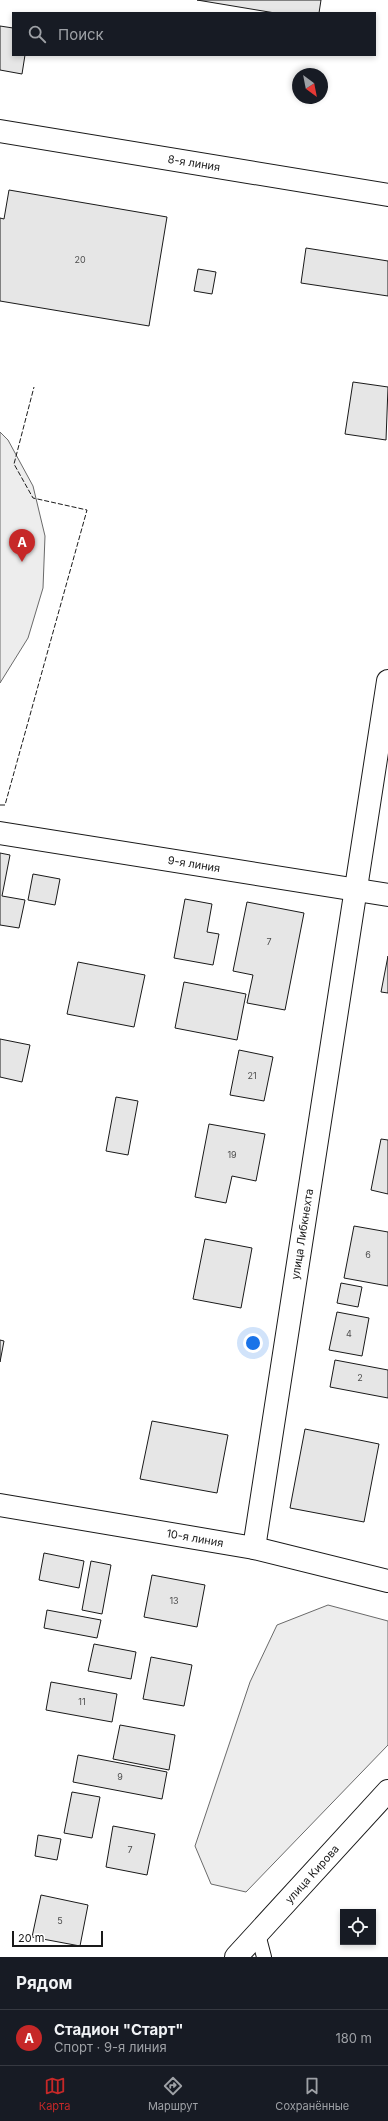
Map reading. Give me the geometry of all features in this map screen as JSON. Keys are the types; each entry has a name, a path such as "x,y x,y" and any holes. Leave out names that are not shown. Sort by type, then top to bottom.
{"street":[{"name":"8-я линия","path":"0,131 388,195"},
{"name":"улица Либкнехта","path":"254,1548 388,681"},
{"name":"9-я линия","path":"0,833 388,895"},
{"name":"10-я линия","path":"0,1505 254,1548 388,1582"},
{"name":"улица Кирова","path":"236,1957 388,1791"}],"lane":[{"path":"258,1934 264,1957"}],"shaded area":[{"path":"0,432 8,440 33,486 45,536 43,588 28,638 0,683"},
{"path":"328,1605 388,1621 388,1745 246,1892 211,1884 195,1846 250,1682 277,1625"}],"building":[{"path":"197,0 321,0 319,12 269,12"},
{"path":"0,26 12,28 12,56 25,56 22,74 0,70"},
{"path":"9,190 167,217 149,326 0,301 0,218 4,219"},
{"path":"306,248 388,261 388,296 301,283"},
{"path":"198,269 216,272 212,294 194,291"},
{"path":"353,382 388,387 386,440 345,434"},
{"path":"0,853 10,855 2,896 25,900 19,928 0,925"},
{"path":"33,874 60,879 55,905 28,900"},
{"path":"185,899 212,904 207,932 219,934 213,965 174,958"},
{"path":"247,902 304,913 285,1010 247,1003 253,975 233,971"},
{"path":"388,956 388,993 381,992"},
{"path":"78,962 145,975 134,1027 67,1014"},
{"path":"184,982 246,994 237,1040 175,1028"},
{"path":"0,1039 30,1045 22,1082 0,1077"},
{"path":"239,1050 273,1057 264,1101 230,1095"},
{"path":"116,1097 138,1101 128,1155 106,1151"},
{"path":"209,1124 265,1134 256,1181 232,1176 226,1203 195,1197"},
{"path":"381,1139 388,1140 388,1194 371,1190"},
{"path":"354,1226 388,1232 388,1286 344,1278"},
{"path":"205,1239 252,1248 241,1308 193,1299"},
{"path":"341,1283 362,1287 358,1307 337,1303"},
{"path":"337,1312 369,1318 362,1356 329,1350"},
{"path":"0,1340 4,1341 0,1362"},
{"path":"335,1360 388,1370 388,1398 330,1387"},
{"path":"152,1421 228,1435 217,1493 140,1479"},
{"path":"305,1429 379,1444 364,1522 290,1508"},
{"path":"44,1553 84,1561 79,1588 39,1580"},
{"path":"91,1561 111,1565 102,1614 82,1610"},
{"path":"152,1575 205,1585 197,1627 144,1617"},
{"path":"47,1610 101,1620 97,1638 44,1628"},
{"path":"94,1644 136,1652 131,1679 88,1671"},
{"path":"151,1657 192,1665 184,1706 143,1699"},
{"path":"51,1682 117,1694 112,1722 46,1710"},
{"path":"120,1725 175,1735 169,1770 113,1759"},
{"path":"78,1755 167,1772 162,1799 73,1782"},
{"path":"72,1792 100,1797 92,1838 64,1833"},
{"path":"113,1826 155,1834 147,1875 106,1867"},
{"path":"38,1835 61,1839 57,1860 35,1856"},
{"path":"41,1895 88,1905 80,1946 32,1937"}],"fence":[{"path":"0,805 5,805 87,510 33,498 14,464 34,387"}],"place":[{"name":"Стадион \"Старт\"","path":"22,562"}]}
